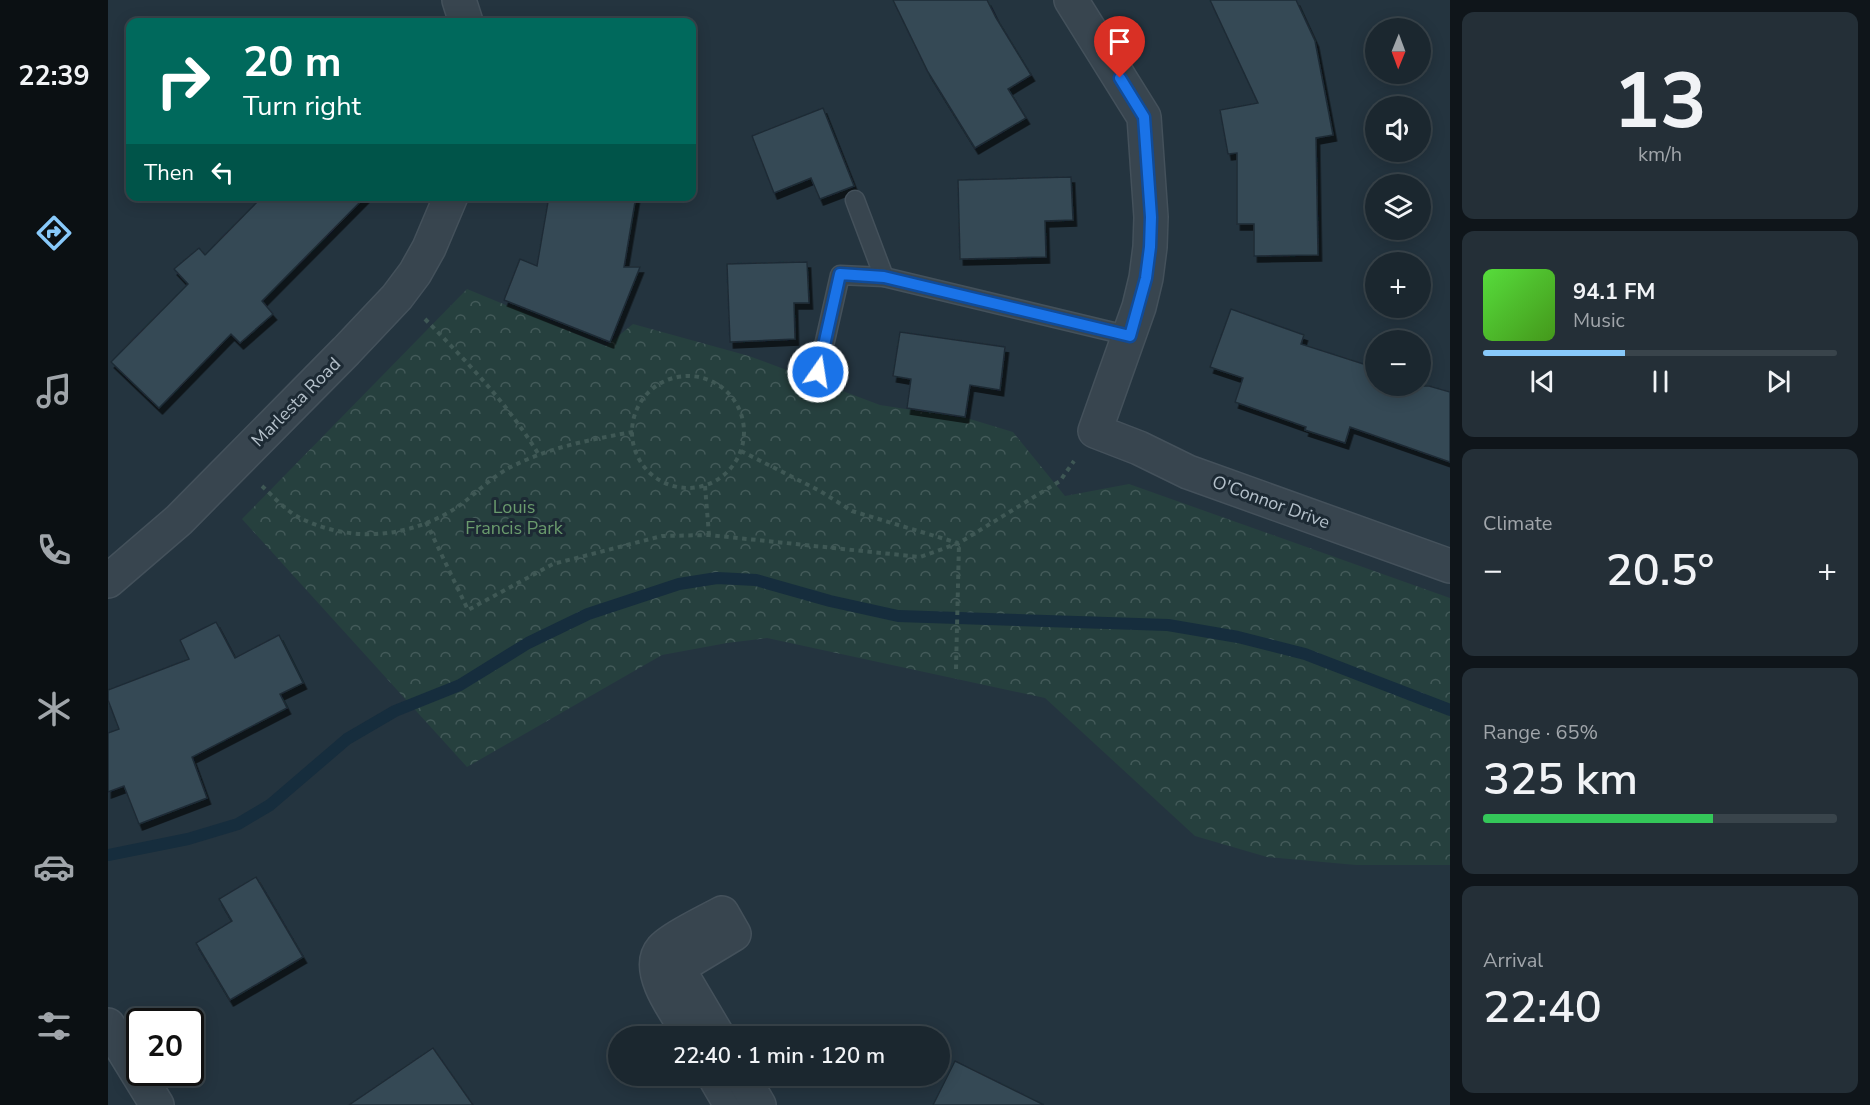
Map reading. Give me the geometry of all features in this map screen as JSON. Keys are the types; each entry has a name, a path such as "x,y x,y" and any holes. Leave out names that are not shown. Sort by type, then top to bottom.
{"street":[{"path":"459,0 465,18"},
{"path":"1071,0 1144,117 1151,217 1146,278 1130,336 1095,431"},
{"name":"Marlesta Road","path":"108,581 179,520 400,293 429,248 449,201"},
{"name":"O'Connor Drive","path":"1095,431 1139,448 1188,472 1450,566"},
{"path":"685,1026 656,973 656,962 662,949 722,913 734,934 686,963 680,972 712,1026"},
{"path":"108,1025 157,1105"},
{"path":"720,1086 731,1105"},
{"path":"748,1086 759,1105"}],"lane":[{"path":"855,200 884,277"},
{"path":"818,372 840,274 884,277 1130,336"}],"path":[{"path":"400,293 477,373 523,428 539,455"},
{"path":"691,375 710,380 727,390 739,406 744,423 741,451 730,470 705,486 683,488 666,484 650,473 638,457 632,439 633,432 633,419 641,401 654,387 672,378 691,375"},
{"path":"426,522 468,610 553,564 662,536 709,535 920,557 959,543 1060,481 1095,431"},
{"path":"236,462 298,517 331,530 370,536 412,529 445,515 513,465 599,438 633,432"},
{"path":"741,451 852,511 959,543"},
{"path":"705,486 709,535"},
{"path":"956,669 959,543"}],"green space":[{"name":"Louis Francis Park","path":"467,289 606,346 633,324 749,356 880,405 970,419 1013,432 1065,496 1129,484 1450,598 1450,865 1356,865 1267,857 1195,836 1045,698 767,638 662,655 467,767 242,519"}],"building":[{"path":"893,0 987,0 1031,75 1008,89 1026,118 975,148 928,72"},
{"path":"1210,0 1296,0 1315,41 1333,135 1316,138 1318,255 1254,256 1254,224 1237,224 1237,153 1228,154 1220,110 1258,103"},
{"path":"823,108 854,186 820,199 811,178 774,193 752,136"},
{"path":"1071,177 1073,220 1045,221 1046,257 960,259 958,180"},
{"path":"258,201 361,201 262,301 273,314 240,343 231,334 159,408 111,362 188,284 174,269 199,248 205,255"},
{"path":"548,201 635,201 624,267 640,267 610,342 504,300 520,259 537,266"},
{"path":"807,262 809,303 794,303 795,339 730,342 727,264"},
{"path":"1231,309 1304,335 1301,344 1365,364 1365,396 1431,396 1431,387 1450,392 1450,462 1350,427 1345,443 1305,430 1306,427 1235,402 1243,378 1210,367"},
{"path":"900,332 1005,347 1000,390 970,385 965,417 907,408 911,379 893,376"},
{"path":"216,622 235,658 279,635 303,683 280,694 287,708 192,757 207,798 139,824 124,786 108,792 108,733 119,729 108,700 108,690 189,659 180,640"},
{"path":"256,877 303,957 230,1000 196,943 232,921 219,899"},
{"path":"433,1048 473,1105 349,1105"},
{"path":"955,1061 1044,1105 933,1105 942,1086 950,1086 950,1071"}],"waterway":[{"path":"108,855 188,839 238,824 270,805 347,739 395,711 460,685 528,643 588,614 679,584 717,578 756,580 830,601 898,616 1168,625 1238,637 1305,654 1450,710"}],"route":[{"path":"818,372 840,274 884,277 1130,336 1146,278 1151,217 1144,117 1120,78"}]}
